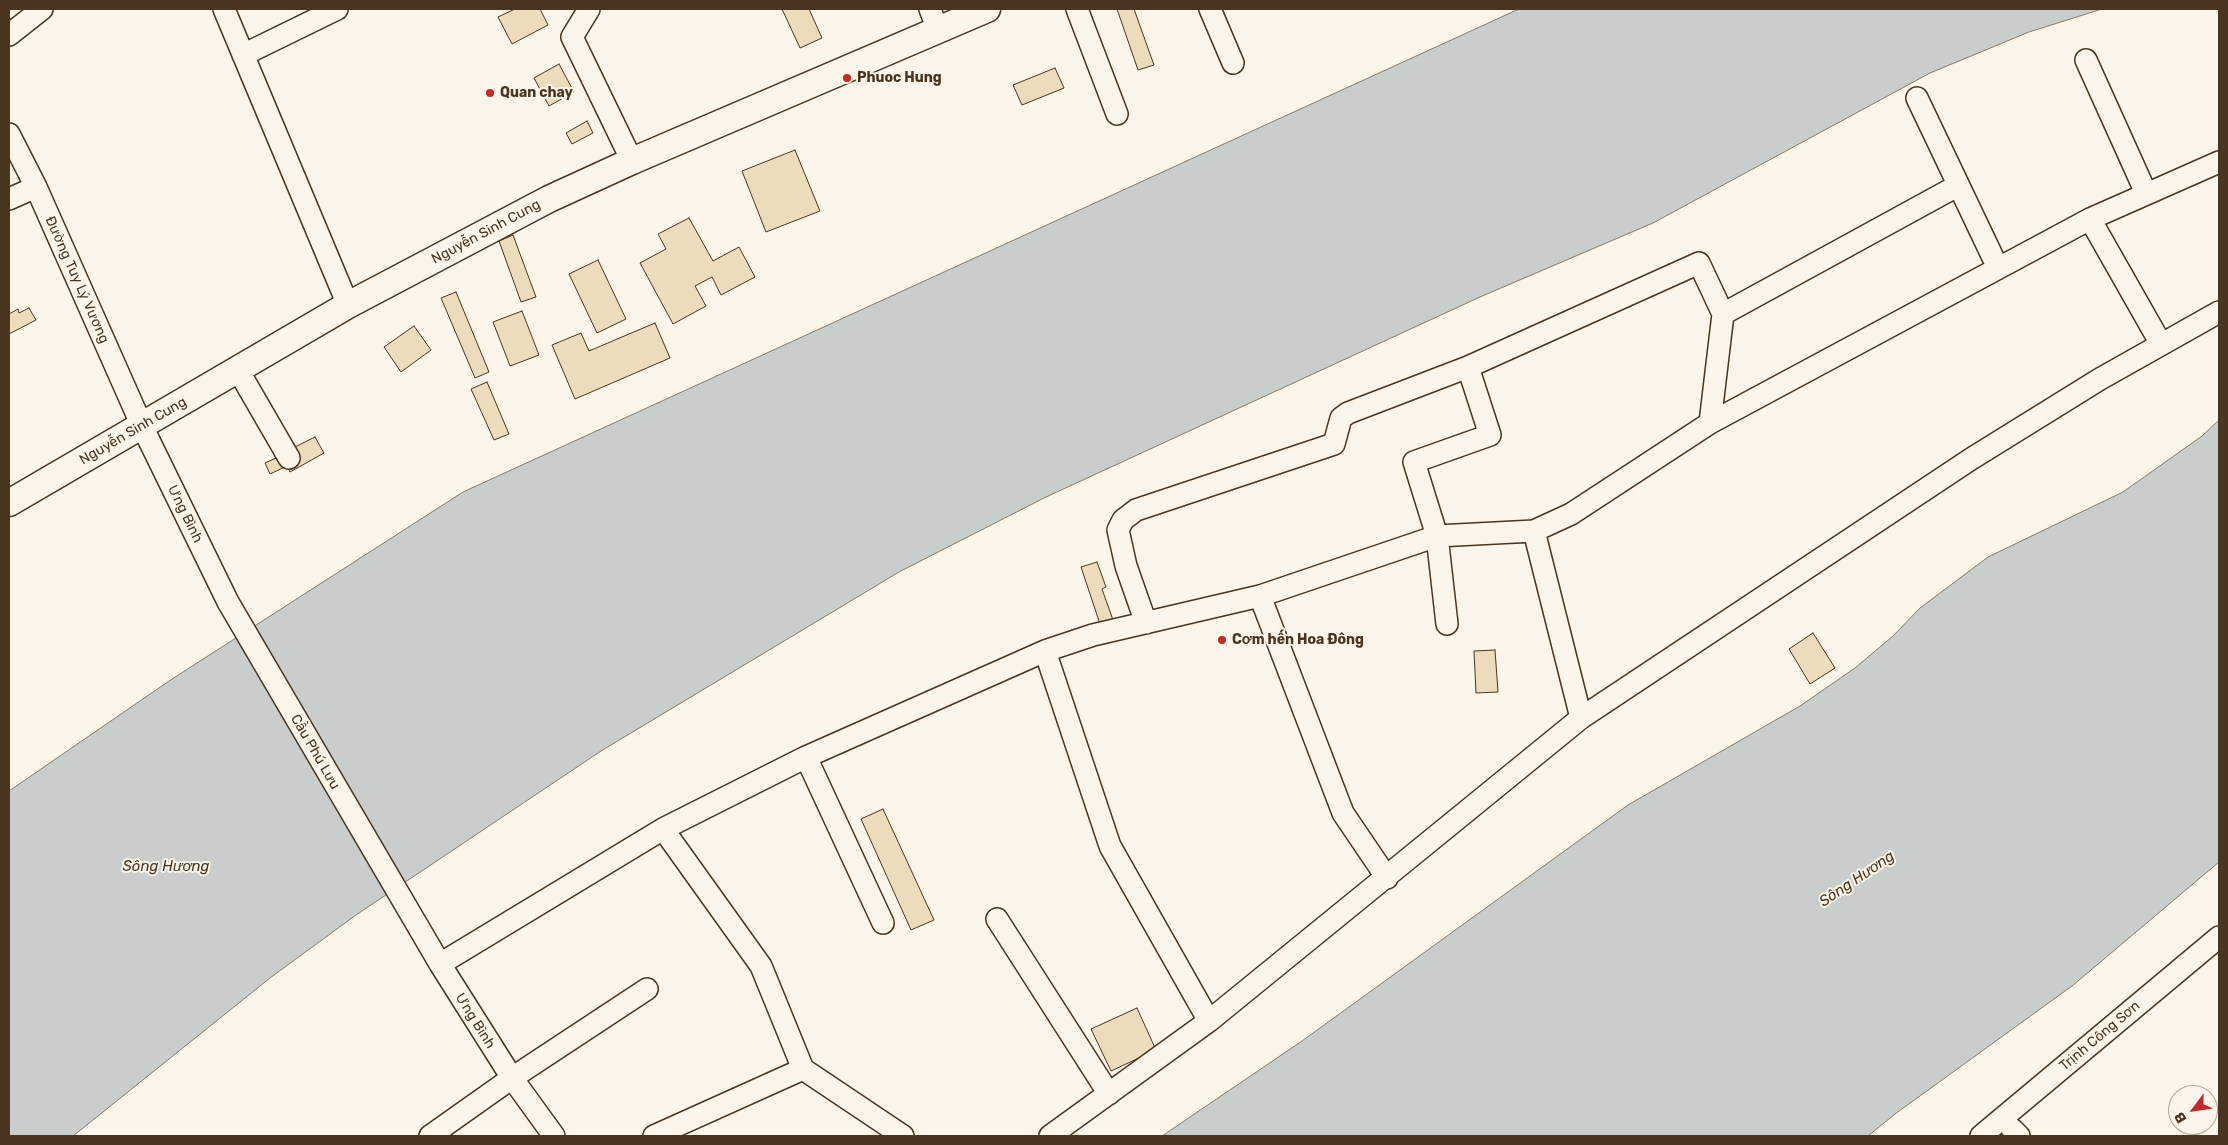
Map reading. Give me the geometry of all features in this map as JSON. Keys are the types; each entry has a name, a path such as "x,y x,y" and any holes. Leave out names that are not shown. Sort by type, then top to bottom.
{"main road":[{"name":"Nguyễn Sinh Cung","path":"9,503 348,305 549,199 934,20 987,9"}],"street":[{"path":"9,35 42,9"},
{"path":"224,9 348,305"},
{"path":"243,55 337,9"},
{"path":"589,9 572,37 632,161"},
{"path":"1077,9 1117,114"},
{"path":"1210,9 1233,63"},
{"path":"2086,60 2146,193"},
{"path":"1917,98 1998,268"},
{"name":"Đường Tuy Lý Vương","path":"9,134 36,187 142,426"},
{"path":"440,964 663,829 806,756 1045,651 1093,635 1260,596 1437,536 1534,531 1571,514 1710,422 2090,219 2219,162"},
{"path":"1723,314 1958,186"},
{"path":"9,199 36,187"},
{"path":"2090,219 2161,344"},
{"path":"1146,623 1126,566 1118,530 1123,520 1136,510 1334,444 1341,418 1348,413 1468,367 1699,263 1723,314 1710,422"},
{"path":"1050,1136 1209,1021 1387,878 1581,718 1737,616 1891,510 2100,379 2219,312"},
{"path":"1447,624 1437,536 1414,462 1490,435 1468,367"},
{"path":"238,370 290,458"},
{"name":"Ưng Bình","path":"142,426 228,602"},
{"path":"1534,531 1581,718"},
{"path":"1260,596 1343,813 1387,878"},
{"name":"Cầu Phú Lưu","path":"228,602 402,901"},
{"path":"1045,651 1110,846 1209,1021"},
{"path":"806,756 883,924"},
{"path":"663,829 761,966 803,1068 903,1136"},
{"name":"Ưng Bình","path":"402,901 512,1078 554,1136"},
{"path":"997,919 1109,1094"},
{"name":"Trịnh Công Sơn","path":"1981,1136 2219,937"},
{"path":"430,1136 512,1078 647,989"},
{"path":"654,1136 803,1068"}],"water":[{"name":"Sông Hương","path":"1519,9 2102,9 2029,32 1930,73 1653,223 1480,297 1046,497 899,572 601,751 356,915 270,978 73,1136 9,1136 9,791 169,681 463,492"},
{"name":"Sông Hương","path":"2219,420 2219,862 2072,986 1895,1114 1868,1136 1162,1136 1302,1041 1628,805 1800,706 1855,668 1893,636 1920,608 1988,557 2123,492 2202,436"}],"building":[{"path":"515,9 540,9 548,25 512,44 498,17"},
{"path":"782,9 809,9 822,38 800,48"},
{"path":"1117,9 1134,9 1154,65 1138,70"},
{"path":"559,64 574,92 549,106 534,78"},
{"path":"1055,68 1064,88 1022,105 1013,85"},
{"path":"587,121 593,133 572,144 566,133"},
{"path":"795,150 820,211 766,232 742,171"},
{"path":"689,218 713,261 739,247 755,277 721,295 712,277 695,286 706,306 673,324 640,263 666,249 658,234"},
{"path":"513,235 536,297 521,302 499,241"},
{"path":"598,260 626,319 597,333 569,274"},
{"path":"456,292 489,372 475,378 441,298"},
{"path":"29,308 36,320 9,334 9,314 18,309 19,313"},
{"path":"522,311 539,355 510,366 493,322"},
{"path":"655,323 670,358 575,399 552,345 581,333 589,351"},
{"path":"414,326 431,350 401,372 384,347"},
{"path":"487,382 509,434 494,440 471,389"},
{"path":"315,437 324,453 290,472 287,466 270,474 265,463 276,458 272,449 281,454"},
{"path":"1097,562 1106,587 1102,589 1113,620 1100,624 1081,567"},
{"path":"1813,633 1835,668 1810,684 1789,649"},
{"path":"1495,650 1498,692 1476,693 1474,651"},
{"path":"883,809 934,920 911,930 861,819"},
{"path":"1137,1008 1156,1050 1111,1071 1091,1029"}],"place":[{"name":"Phuoc Hung","path":"847,78"},
{"name":"Quan chay","path":"490,93"},
{"name":"Cơm hến Hoa Đông","path":"1222,640"}]}
